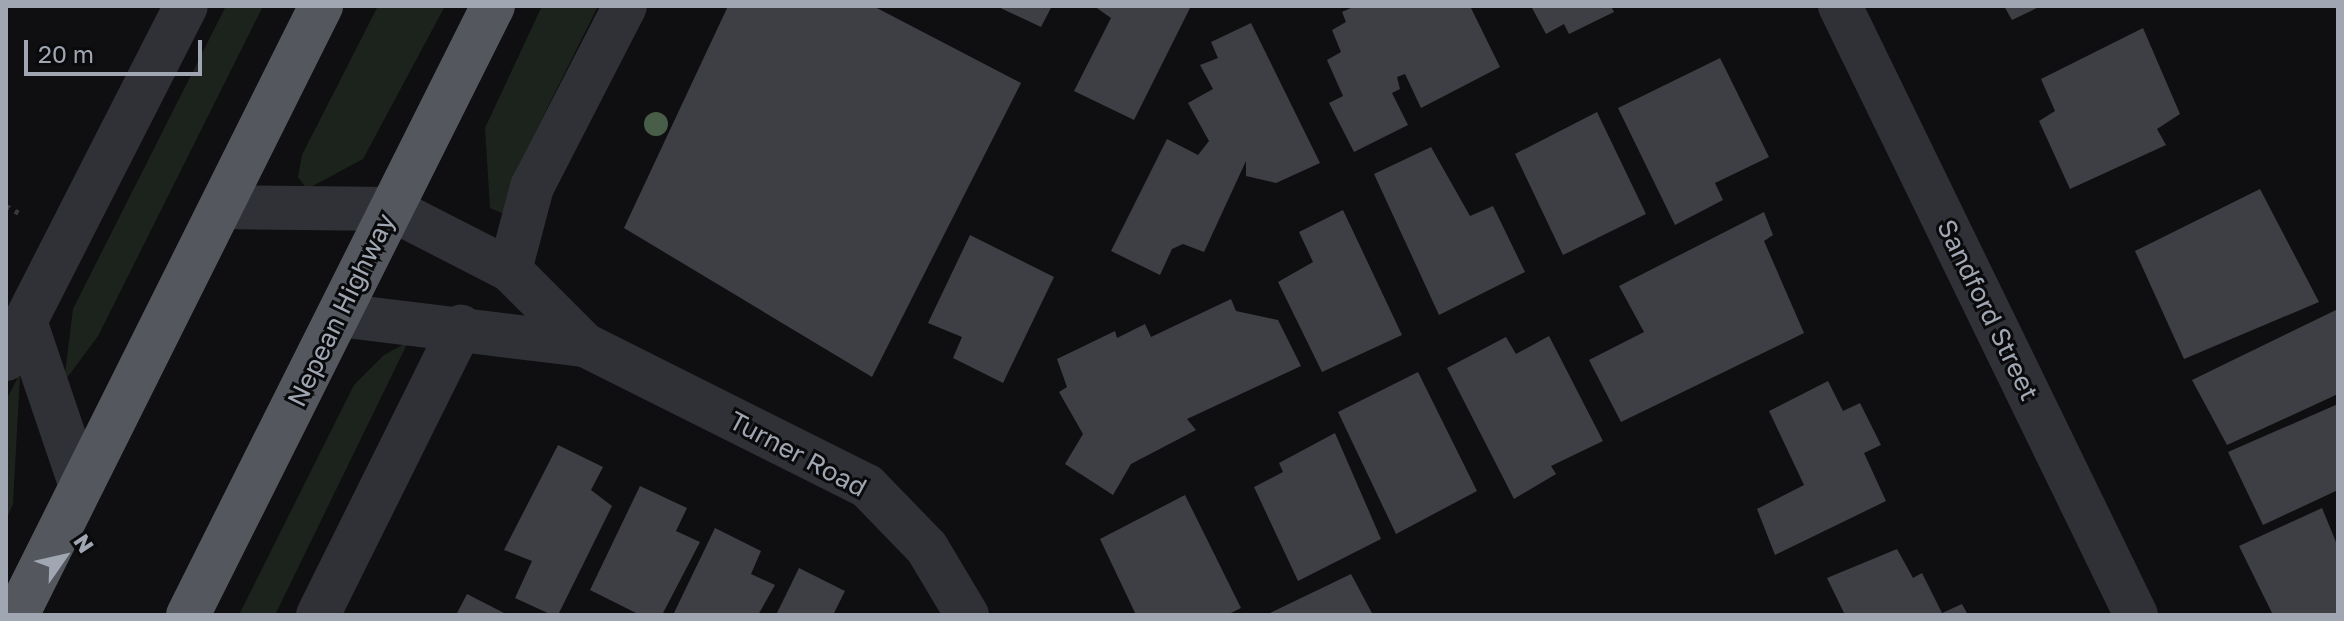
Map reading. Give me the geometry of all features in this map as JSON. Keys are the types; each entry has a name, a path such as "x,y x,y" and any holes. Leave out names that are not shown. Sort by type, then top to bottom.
{"highway":[{"path":"17,615 321,6"},
{"name":"Nepean Highway","path":"188,615 493,6"}],"street":[{"path":"81,486 15,340 186,6"},
{"path":"510,270 532,187 625,6"},
{"name":"Sandford Street","path":"1840,6 2136,615"},
{"name":"Turner Road","path":"222,207 391,209 510,270 585,345"},
{"name":"Turner Road","path":"339,315 461,327 585,345 867,486 927,548 967,615"},
{"path":"318,615 461,327"}],"shaded area":[{"path":"226,6 263,6 98,336 64,382 73,309"},
{"path":"378,6 445,6 363,159 307,189 298,177 302,155"},
{"path":"542,6 598,6 518,167 504,214 490,208 485,128"},
{"path":"408,342 275,615 239,615 354,385 384,355"},
{"path":"20,374 13,504 6,520 6,400"}],"building":[{"path":"728,6 873,6 1021,83 872,377 624,228"},
{"path":"996,6 1052,6 1041,27"},
{"path":"1094,6 1191,6 1134,120 1074,91 1111,18"},
{"path":"1355,6 1470,6 1500,67 1421,108 1405,74 1397,77 1400,89 1392,93 1408,125 1354,152 1329,103 1343,96 1327,60 1341,52 1332,30 1346,22 1342,12"},
{"path":"1531,6 1611,6 1614,12 1569,34 1564,24 1546,34"},
{"path":"2004,6 2041,6 2012,20"},
{"path":"1251,23 1320,163 1276,183 1246,176 1246,161 1204,252 1183,244 1172,249 1160,275 1111,251 1167,139 1198,155 1209,141 1188,103 1213,89 1200,65 1218,58 1211,42"},
{"path":"2143,28 2180,114 2157,129 2166,145 2070,189 2039,121 2055,111 2041,79"},
{"path":"1720,58 1769,157 1715,183 1723,200 1675,225 1618,108"},
{"path":"1597,112 1646,214 1563,255 1515,154"},
{"path":"1431,147 1470,216 1493,206 1525,272 1439,315 1374,174"},
{"path":"2260,189 2319,302 2184,359 2135,251"},
{"path":"1343,210 1402,335 1322,372 1278,282 1313,262 1299,232"},
{"path":"1764,212 1773,235 1764,241 1804,333 1621,422 1589,360 1644,332 1619,286"},
{"path":"970,235 1054,277 1003,383 953,358 962,337 928,323"},
{"path":"1231,299 1236,311 1278,320 1301,366 1187,419 1196,430 1131,464 1113,495 1065,464 1083,434 1059,392 1067,387 1057,359 1115,331 1117,338 1145,324 1151,337"},
{"path":"2338,309 2338,394 2227,445 2192,380"},
{"path":"1549,336 1603,441 1551,466 1556,474 1514,499 1447,368 1506,337 1516,354"},
{"path":"1418,372 1477,491 1396,534 1338,412"},
{"path":"1828,381 1843,411 1860,403 1881,445 1864,453 1886,501 1775,555 1757,509 1804,485 1769,411"},
{"path":"2338,404 2338,490 2263,525 2228,452"},
{"path":"1335,433 1381,539 1298,581 1254,487 1283,472 1279,463"},
{"path":"558,445 603,467 591,490 612,506 558,615 552,615 515,598 532,561 504,550"},
{"path":"640,486 687,508 676,531 700,542 662,615 640,615 590,590"},
{"path":"1185,495 1241,608 1227,615 1136,615 1100,539"},
{"path":"2322,508 2338,547 2338,615 2273,615 2239,546"},
{"path":"715,528 761,551 751,574 775,585 758,615 673,615"},
{"path":"1897,549 1913,578 1922,573 1942,613 1962,604 1968,615 1845,615 1827,578"},
{"path":"799,568 845,591 833,615 776,615"},
{"path":"1351,574 1373,615 1266,615"},
{"path":"467,594 508,615 456,615"}]}
